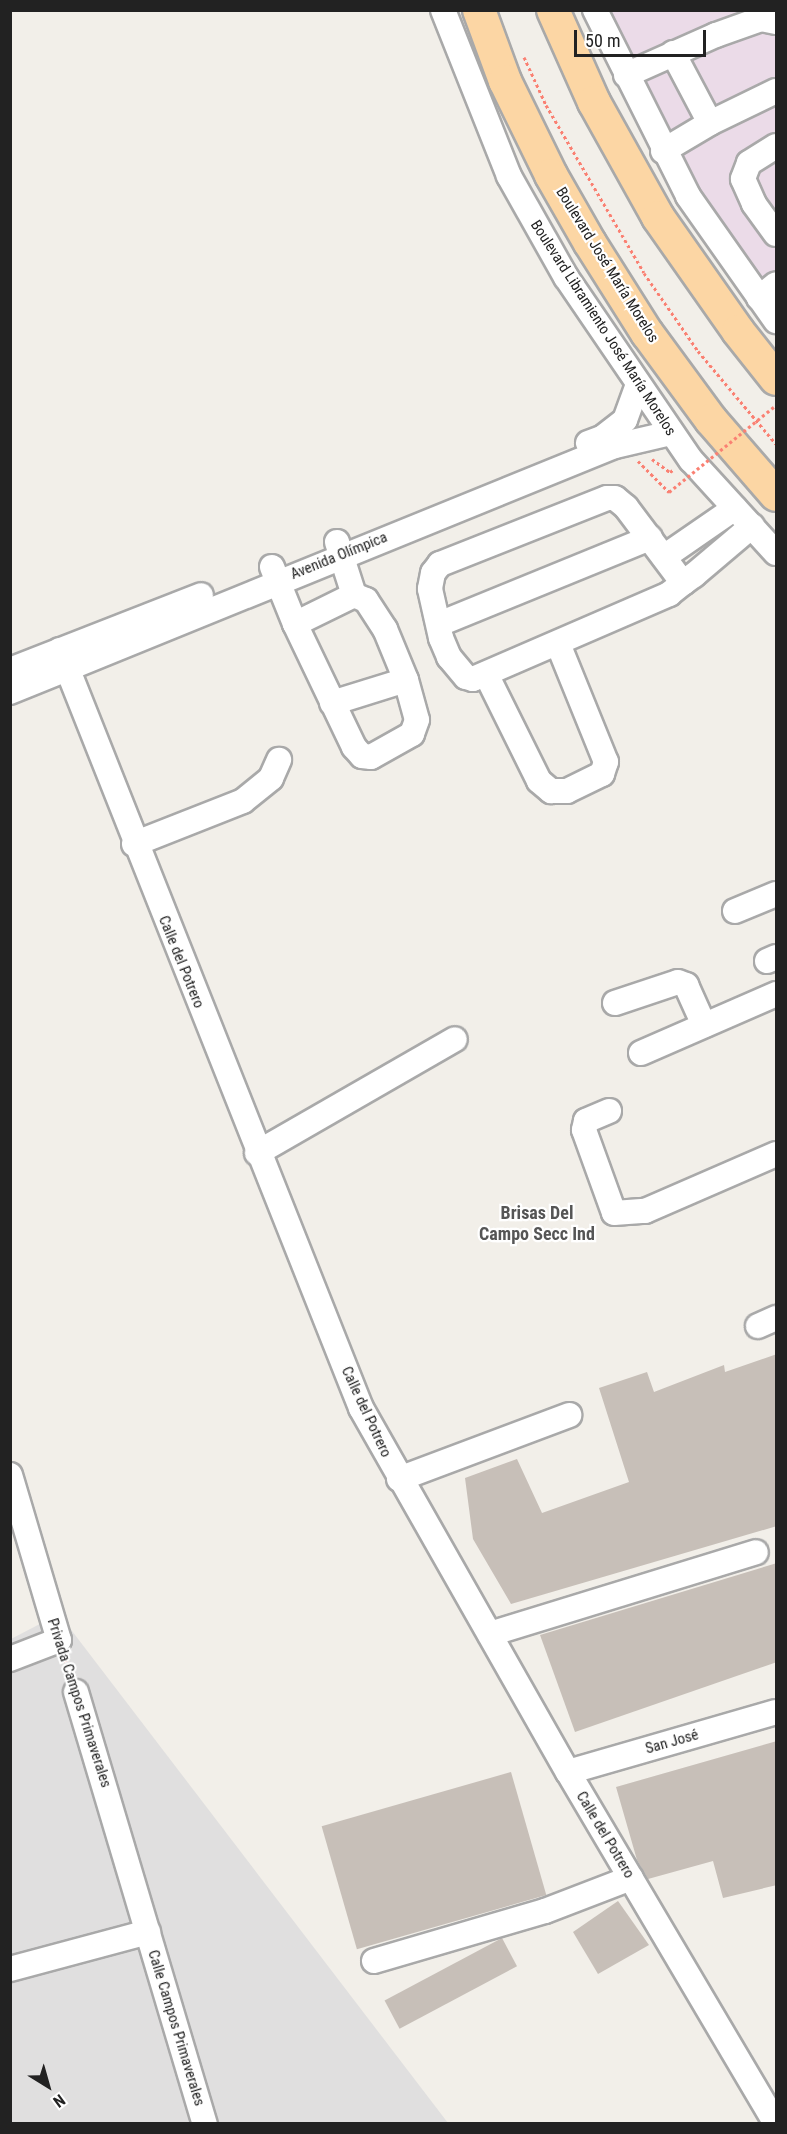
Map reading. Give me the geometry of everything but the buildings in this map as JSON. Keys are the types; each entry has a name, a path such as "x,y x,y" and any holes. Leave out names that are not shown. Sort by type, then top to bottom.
{"main road":[{"name":"Boulevard José María Morelos","path":"479,10 505,81 551,176 590,243 647,333 711,420 777,495"},
{"path":"553,10 594,102 658,217 738,331 777,379"}],"street":[{"name":"Boulevard Libramiento José María Morelos","path":"443,10 509,177 566,277 691,460 777,553"},
{"path":"595,10 663,151 709,229 768,291 777,321"},
{"path":"626,75 673,53 761,19 777,22"},
{"path":"673,53 710,123"},
{"path":"663,151 710,123 777,91"},
{"path":"777,146 749,163 743,179 754,204 777,234"},
{"name":"Avenida Olímpica","path":"10,692 64,659 339,549 602,438 625,420 638,384"},
{"name":"Avenida Olímpica","path":"339,549 615,446 671,433"},
{"path":"683,584 620,501 607,498 480,547 434,570 430,589 441,638 457,669 473,679 645,608 683,584 752,526"},
{"path":"439,624 657,548 735,508"},
{"path":"339,549 354,595"},
{"path":"274,575 295,624 354,747 362,756 371,757 412,734 417,720 406,680 372,608 363,596 354,595 295,624"},
{"path":"486,674 539,781 551,791 567,791 602,774 606,762 558,644"},
{"name":"Avenida Olímpica","path":"10,670 64,659"},
{"name":"Calle del Potrero","path":"64,659 134,844 361,1408 399,1479 568,1772 776,2124"},
{"path":"332,703 406,680"},
{"path":"134,844 243,801 271,778 279,760"},
{"path":"735,911 777,894"},
{"path":"615,1003 678,982 686,985 704,1025"},
{"path":"641,1053 777,994"},
{"path":"257,1153 455,1039"},
{"path":"609,1111 586,1121 584,1130 609,1207 623,1215 645,1211 777,1154"},
{"path":"399,1479 569,1415"},
{"name":"Privada Campos Primaverales","path":"10,1475 58,1640"},
{"path":"490,1634 756,1552"},
{"path":"10,1659 58,1640"},
{"name":"Privada Campos Primaverales","path":"76,1692 148,1932"},
{"name":"San José","path":"568,1772 777,1712"},
{"path":"374,1961 545,1911 631,1878"},
{"path":"10,1969 148,1932"},
{"name":"Calle Campos Primaverales","path":"148,1932 205,2124"}],"path":[{"path":"521,50 546,105 644,273 698,351 777,444"},
{"path":"691,460 670,472 650,457 638,461 669,492 777,405"},
{"name":"Privada Campos Primaverales","path":"58,1640 76,1692"}],"shaded area":[{"path":"609,11 776,11 776,293 684,189"},
{"path":"59,1614 448,2123 11,2124 11,1639"}],"district":[{"name":"Brisas Del Campo Secc Ind","path":"537,1224"}]}
